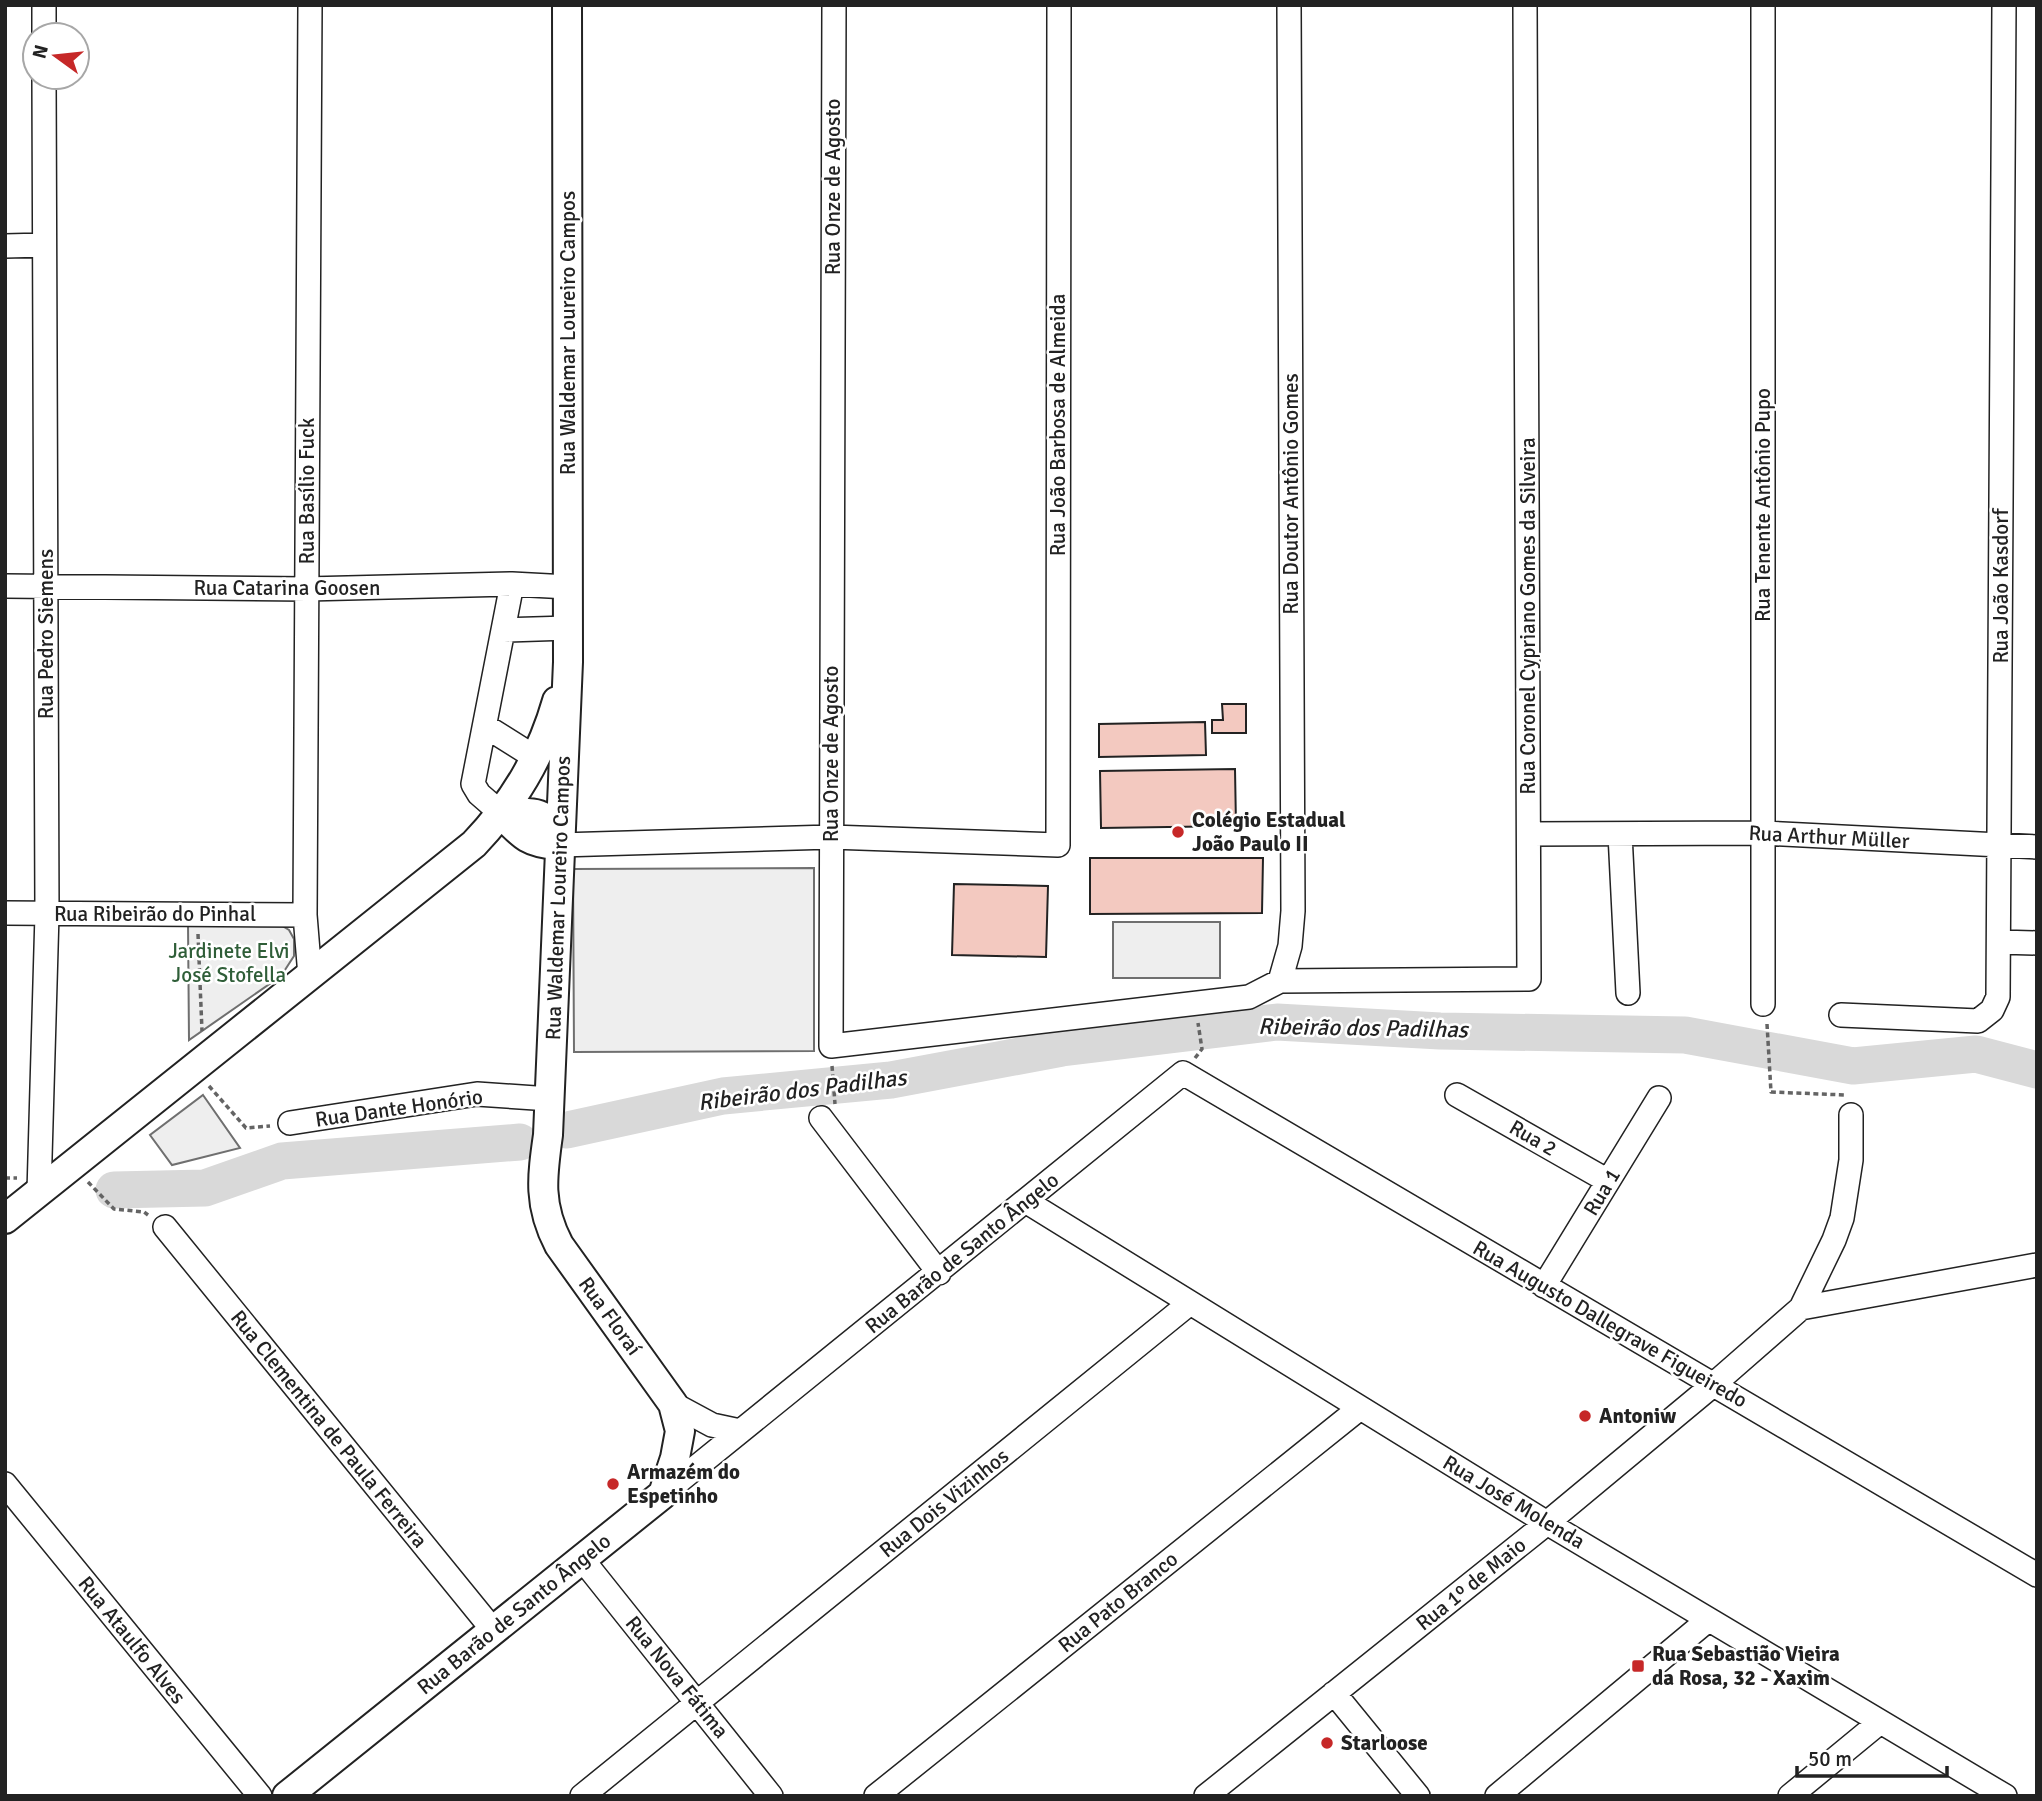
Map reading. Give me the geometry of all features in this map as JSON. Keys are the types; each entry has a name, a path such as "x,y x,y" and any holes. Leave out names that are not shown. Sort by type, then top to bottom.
{"main road":[{"name":"Rua Waldemar Loureiro Campos","path":"548,1135 568,662 568,5"},
{"name":"Rua Waldemar Loureiro Campos","path":"5,1219 454,861 502,814 536,758 555,709 568,662"},
{"path":"502,814 522,835 534,843 560,845"},
{"name":"Rua Floraí","path":"548,1135 542,1185 546,1216 552,1231 566,1255 673,1404 680,1432 663,1494"},
{"name":"Rua Barão de Santo Ângelo","path":"287,1796 663,1494"}],"street":[{"name":"Rua Basílio Fuck","path":"310,5 305,915 310,976"},
{"name":"Rua Onze de Agosto","path":"834,5 831,1046 1249,997 1280,981"},
{"name":"Rua João Barbosa de Almeida","path":"831,837 1058,845 1059,5"},
{"name":"Rua Doutor Antônio Gomes","path":"1280,981 1290,946 1293,911 1289,5"},
{"name":"Rua Coronel Cypriano Gomes da Silveira","path":"1280,981 1529,979 1525,5"},
{"name":"Rua Tenente Antônio Pupo","path":"1763,5 1765,1013"},
{"name":"Rua João Kasdorf","path":"1841,1015 1978,1021 1992,1010 1998,997 2004,5"},
{"name":"Rua Pedro Siemens","path":"38,1192 47,914 44,91"},
{"path":"5,246 44,245"},
{"name":"Rua Catarina Goosen","path":"5,586 307,589 512,584 568,587"},
{"path":"502,814 479,794 473,783 512,584"},
{"path":"504,630 568,628"},
{"path":"485,726 536,758"},
{"name":"Rua Arthur Müller","path":"1529,834 1763,833 2037,847"},
{"path":"1620,834 1628,993"},
{"path":"560,845 831,837"},
{"name":"Rua Ribeirão do Pinhal","path":"5,914 305,915"},
{"path":"1999,942 2037,943"},
{"name":"Rua Barão de Santo Ângelo","path":"663,1494 1183,1073"},
{"name":"Rua Augusto Dallegrave Figueiredo","path":"1183,1073 2037,1575"},
{"name":"Rua Dante Honório","path":"290,1123 477,1094 550,1100"},
{"name":"Rua 2","path":"1457,1095 1608,1181"},
{"name":"Rua 1","path":"1544,1286 1659,1098"},
{"name":"Rua 1º de Maio","path":"1206,1796 1547,1523 1801,1308 1842,1218 1851,1160 1851,1115"},
{"path":"829,1117 939,1273"},
{"name":"Rua José Molenda","path":"1027,1202 1547,1523 2005,1796"},
{"name":"Rua Clementina de Paula Ferreira","path":"165,1227 493,1630"},
{"path":"1801,1308 2037,1265"},
{"path":"2013,1269 2037,1283"},
{"name":"Rua Dois Vizinhos","path":"582,1796 1190,1303"},
{"path":"673,1404 712,1425 740,1431"},
{"name":"Rua Pato Branco","path":"876,1796 1360,1408"},
{"name":"Rua Ataulfo Alves","path":"5,1484 260,1796"},
{"name":"Rua Nova Fátima","path":"582,1559 771,1796"},
{"path":"1497,1796 1708,1620"},
{"path":"1334,1693 1418,1796"},
{"path":"1790,1796 1880,1722"}],"path":[{"path":"197,915 199,1065 246,1128 290,1123"},
{"path":"1765,1013 1771,1092 1843,1093 1852,1101 1851,1115"},
{"path":"1197,1016 1202,1049"},
{"path":"829,1117 831,1058"},
{"path":"72,1166 114,1209 144,1212 165,1227"}],"green space":[{"path":"814,868 814,1051 574,1052 573,869"},
{"name":"Jardinete Elvi José Stofella","path":"274,921 289,930 294,939 294,956 281,976 189,1040 188,923"},
{"path":"1113,922 1220,922 1220,978 1113,978"},
{"path":"203,1095 240,1148 172,1165 150,1135"}],"building":[{"path":"1222,704 1246,704 1246,733 1212,733 1212,720 1223,720"},
{"path":"1205,722 1206,755 1099,757 1099,724"},
{"path":"1235,769 1236,826 1101,828 1100,771"},
{"path":"1090,858 1263,858 1262,913 1090,914"},
{"path":"954,884 1048,886 1046,957 952,955"}],"waterway":[{"name":"Ribeirão dos Padilhas","path":"567,1130 723,1096 891,1080 1062,1048 1277,1022 1440,1031 1685,1035 1853,1066 1976,1054 2037,1070"},
{"name":"Ribeirão dos Padilhas","path":"114,1190 205,1188 282,1161 520,1142"}],"place":[{"name":"Colégio Estadual João Paulo II","path":"1178,832"},
{"name":"Antoniw","path":"1585,1416"},
{"name":"Armazém do Espetinho","path":"613,1484"},
{"name":"Rua Sebastião Vieira da Rosa, 32 - Xaxim","path":"1638,1666"},
{"name":"Starloose","path":"1327,1743"}]}
